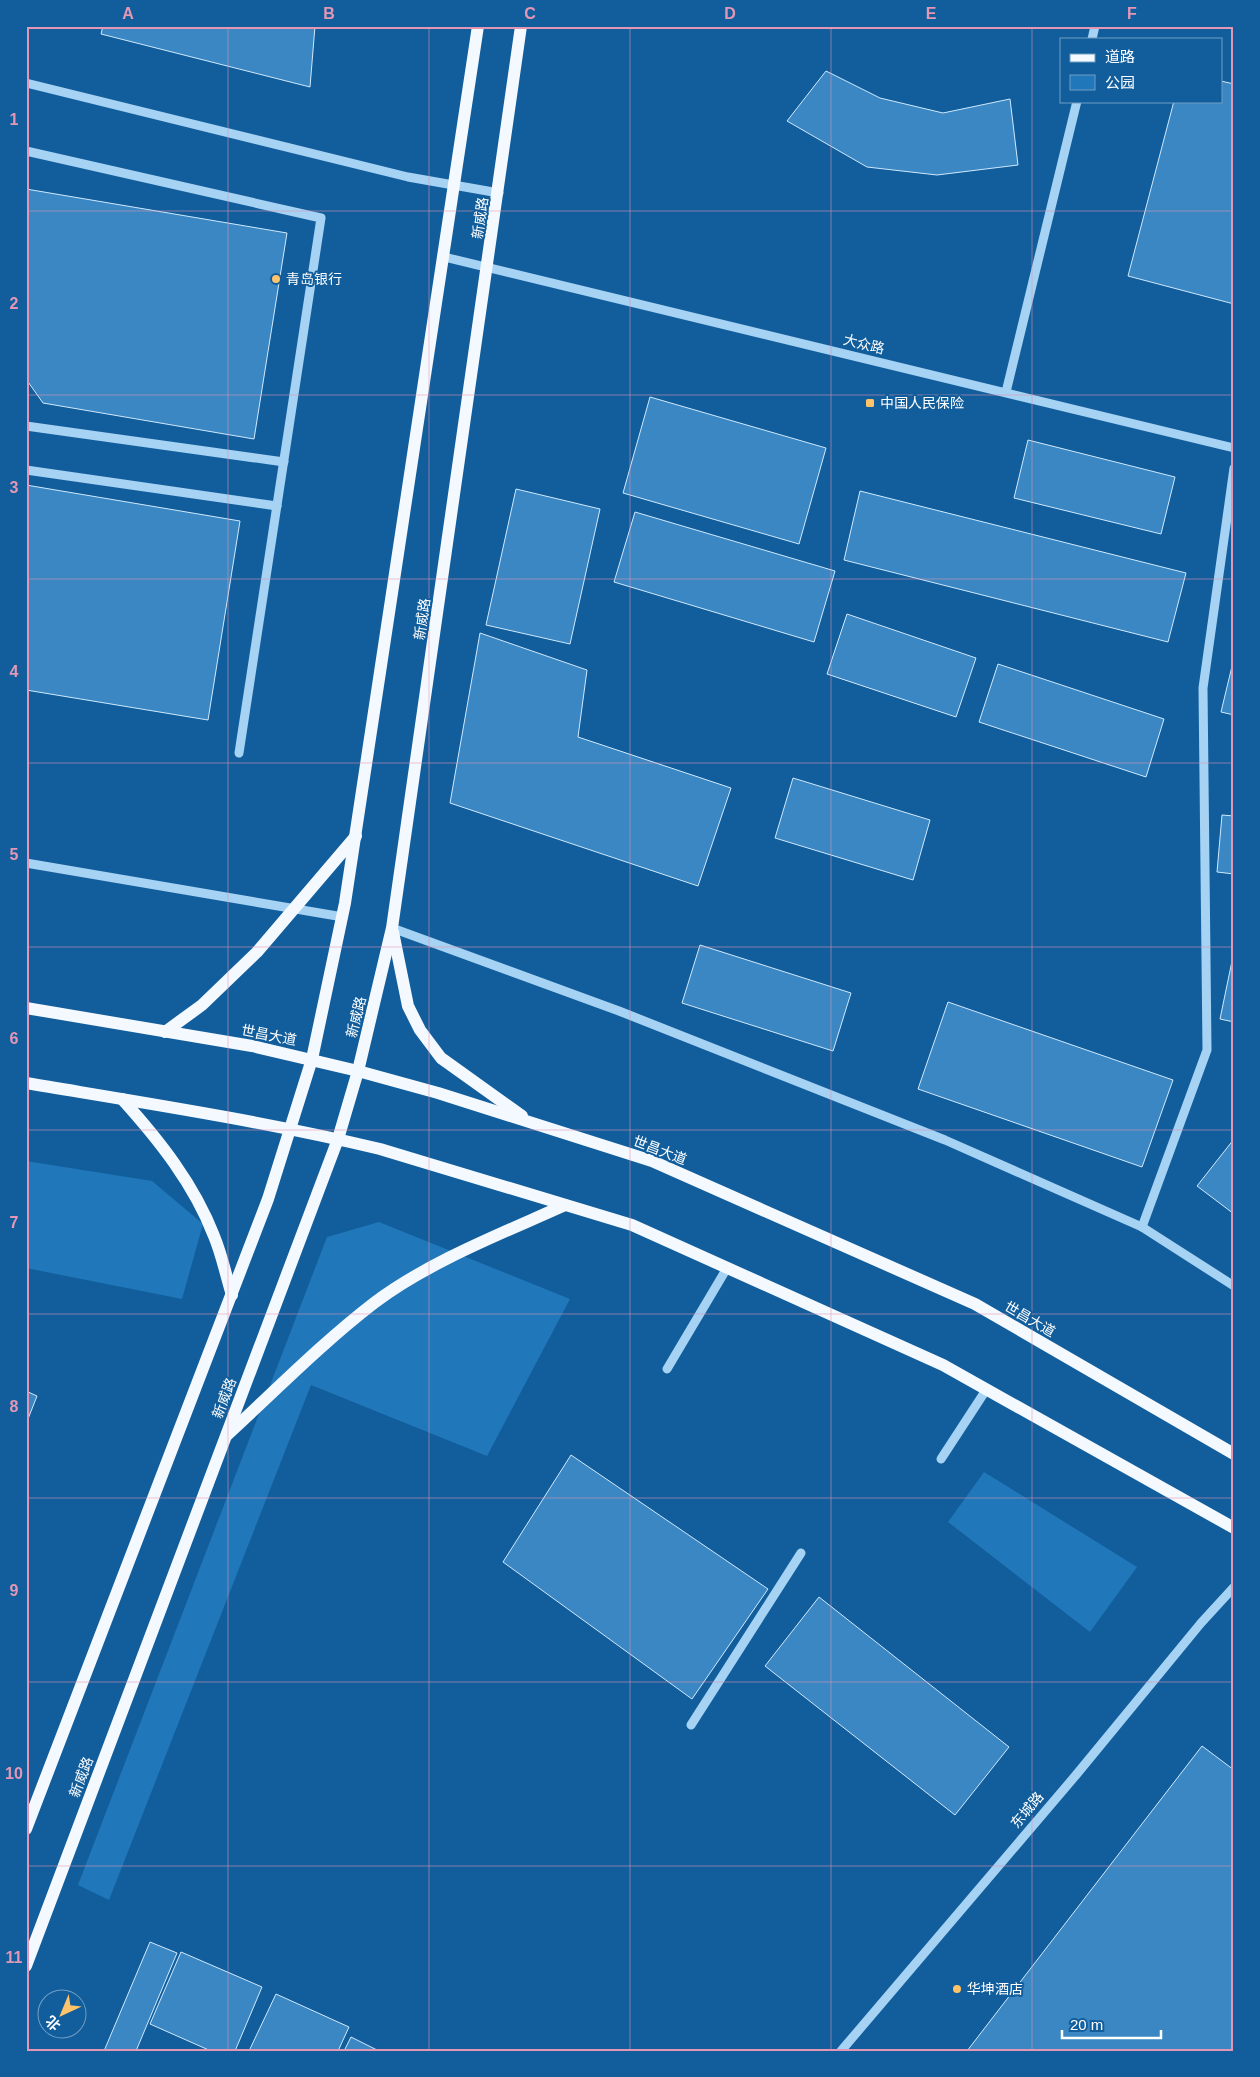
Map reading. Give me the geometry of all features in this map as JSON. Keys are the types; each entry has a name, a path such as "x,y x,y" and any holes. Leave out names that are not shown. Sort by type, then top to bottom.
{"main road":[{"path":"26,1829 268,1199 312,1059 343,917 478,26"},
{"name":"新威路","path":"26,1966 338,1139 358,1070 392,928 499,193 521,26"},
{"path":"165,1032 202,1004 257,952 356,836"},
{"path":"392,928 408,1006 420,1030 441,1058 537,1126"},
{"name":"世昌大道","path":"26,1008 312,1059 358,1070 438,1093 652,1161 975,1304 1234,1454"},
{"path":"26,1083 291,1128 338,1139 380,1149 632,1225 943,1366 1234,1528"},
{"path":"122,1099 150,1131 190,1186 215,1237 232,1295"},
{"path":"225,1437 374,1303 406,1281 467,1250 565,1205"}],"street":[{"path":"26,83 408,177 499,193"},
{"path":"1006,392 1077,102"},
{"path":"26,151 321,218 239,753"},
{"name":"大众路","path":"444,257 488,266 1234,448"},
{"path":"26,426 284,462"},
{"path":"1142,1227 1207,1050 1203,688 1234,468"},
{"path":"26,470 277,506"},
{"path":"26,863 343,917"},
{"path":"392,928 619,1010 917,1129 1142,1227 1234,1286"},
{"path":"667,1369 727,1268"},
{"path":"941,1459 986,1390"},
{"path":"691,1725 801,1553"},
{"name":"东城路","path":"841,2051 1076,1775 1201,1623 1234,1588"}],"green space":[{"path":"26,1161 152,1181 203,1224 182,1299 26,1268"},
{"path":"379,1222 570,1299 487,1456 311,1385 109,1900 78,1885 327,1237"},
{"path":"984,1472 1137,1567 1090,1632 948,1522"}],"building":[{"path":"103,26 315,26 310,87 101,34"},
{"path":"826,71 880,98 943,113 1010,99 1018,165 937,175 867,167 787,121"},
{"path":"1222,81 1234,84 1234,304 1128,276 1174,102 1222,102"},
{"path":"26,189 287,233 254,439 43,403 26,379"},
{"path":"650,397 826,448 799,544 623,493"},
{"path":"1028,440 1175,477 1161,534 1014,498"},
{"path":"26,485 240,521 208,720 26,690"},
{"path":"516,489 600,509 570,644 486,625"},
{"path":"860,491 1186,573 1168,642 844,560"},
{"path":"635,512 835,571 814,642 614,582"},
{"path":"847,614 976,658 956,717 827,674"},
{"path":"480,633 587,670 578,737 731,788 698,886 450,803"},
{"path":"1234,662 1234,715 1221,712"},
{"path":"998,664 1164,719 1146,777 979,722"},
{"path":"793,778 930,820 913,880 775,838"},
{"path":"1222,815 1234,816 1234,874 1217,872"},
{"path":"700,945 851,993 833,1051 682,1003"},
{"path":"1232,961 1234,962 1234,1022 1220,1019"},
{"path":"948,1002 1173,1080 1142,1167 918,1089"},
{"path":"1234,1139 1234,1214 1197,1186"},
{"path":"26,1391 37,1396 26,1424"},
{"path":"571,1455 768,1589 692,1699 503,1562"},
{"path":"819,1597 1009,1747 955,1815 765,1666"},
{"path":"1202,1746 1234,1770 1234,2051 967,2051"},
{"path":"150,1942 177,1953 136,2051 104,2051"},
{"path":"181,1952 262,1987 235,2051 211,2051 150,2024"},
{"path":"276,1994 349,2027 338,2051 249,2051"},
{"path":"351,2037 379,2051 344,2051"}],"place":[{"name":"青岛银行","path":"276,279"},
{"name":"中国人民保险","path":"870,403"},
{"name":"华坤酒店","path":"957,1989"}]}
